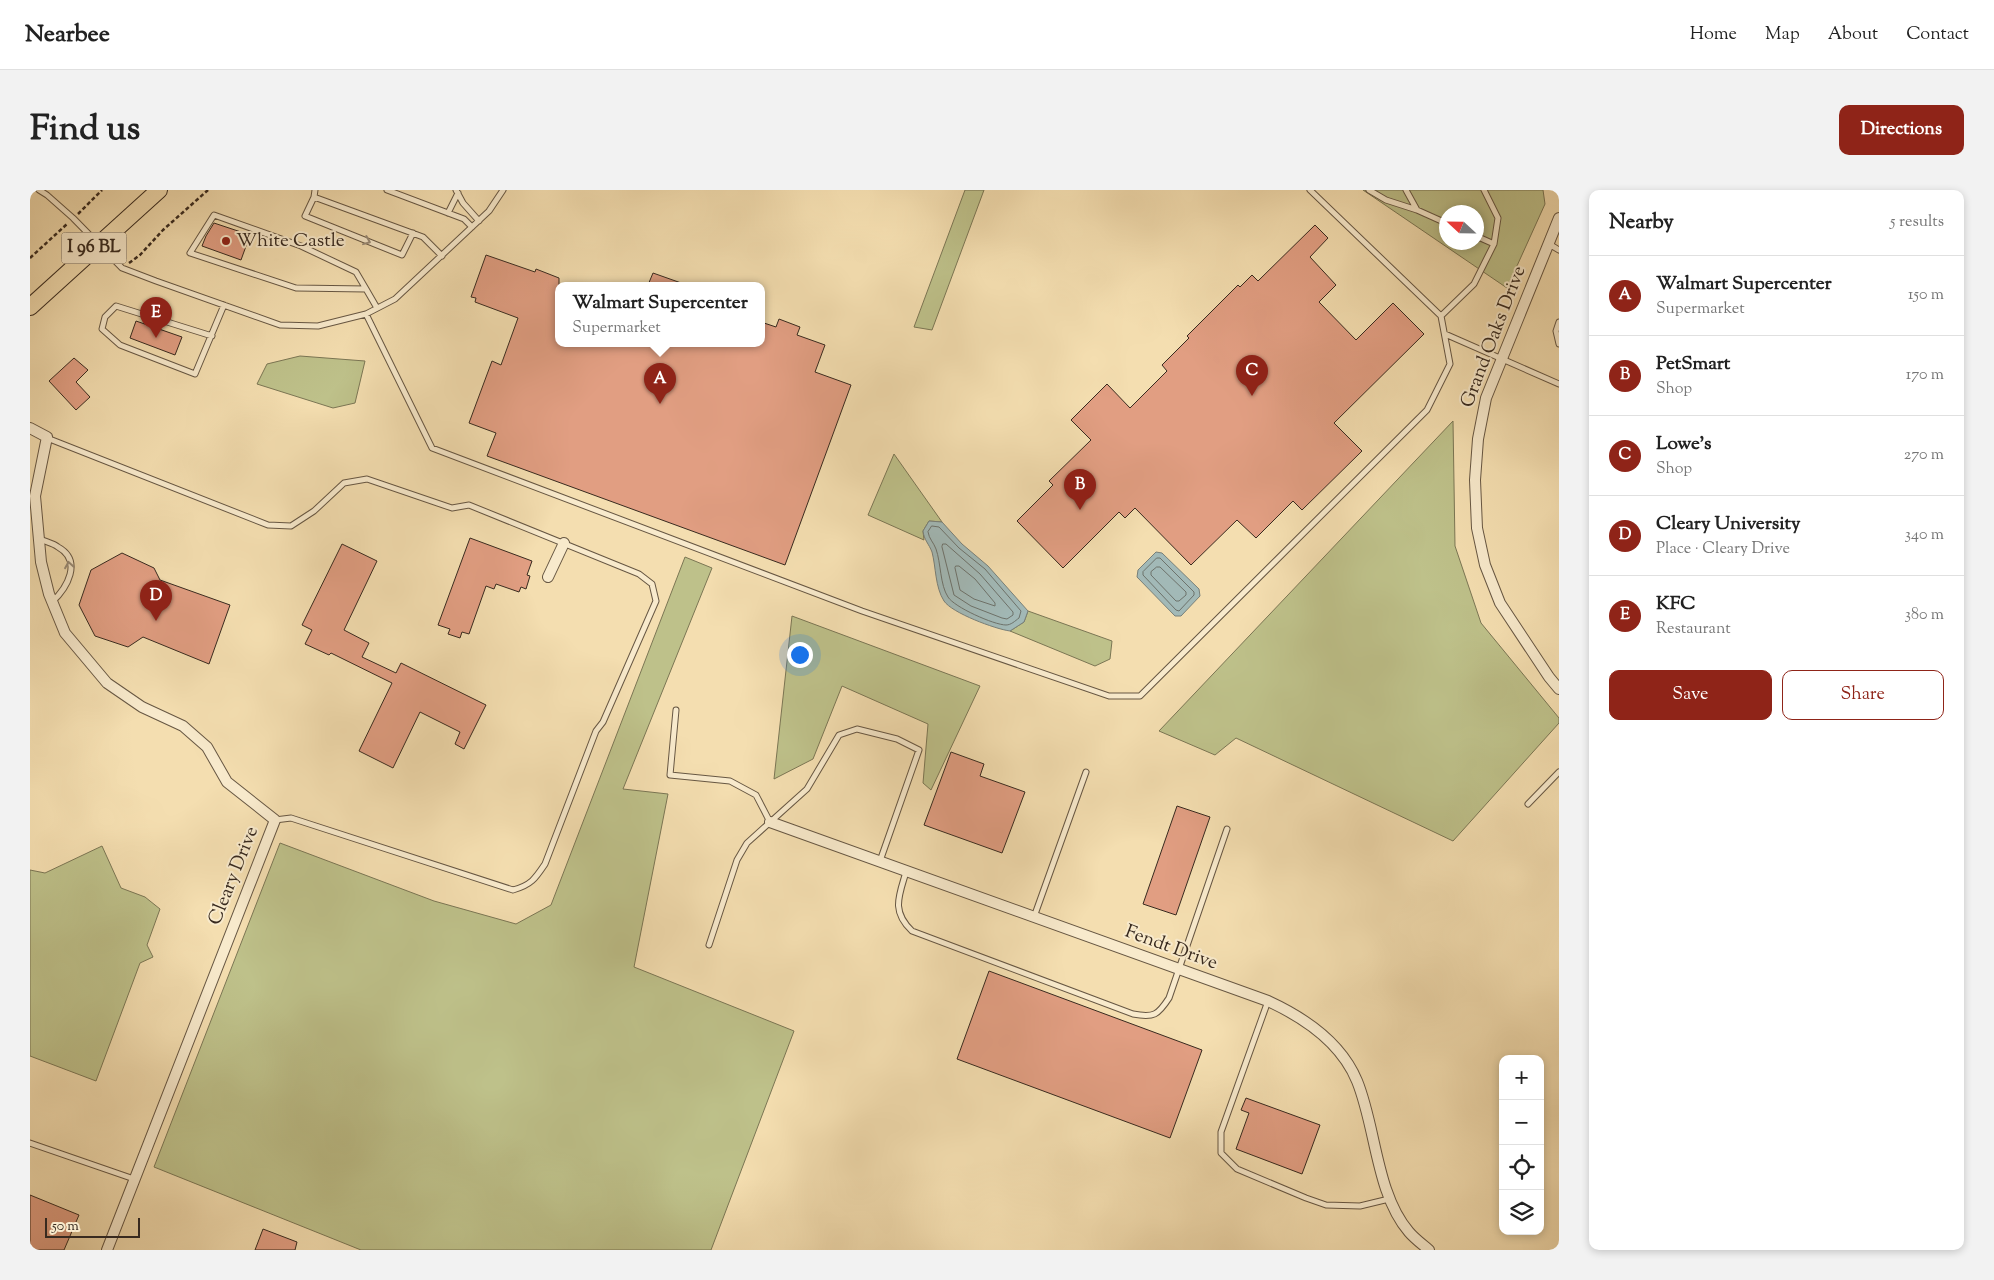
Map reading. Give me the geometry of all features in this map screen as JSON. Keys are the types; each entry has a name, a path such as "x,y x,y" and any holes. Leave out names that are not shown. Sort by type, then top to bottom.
{"main road":[{"name":"I 96 BL","path":"30,307 159,190"}],"street":[{"name":"Grand Oaks Drive","path":"1559,218 1486,398 1478,438 1475,480 1477,528 1485,566 1500,603 1548,677 1559,689"},
{"path":"30,428 47,438"},
{"name":"Cleary Drive","path":"47,438 34,496 41,562 52,602 65,633 107,684 142,707 183,726 207,747 227,782 275,820 107,1250"},
{"path":"548,578 564,544"},
{"name":"Fendt Drive","path":"770,822 1268,1001 1294,1013 1311,1024 1329,1040 1357,1079 1365,1102 1389,1199 1408,1232 1429,1250"}],"lane":[{"path":"38,190 47,194 122,268 280,325 318,326 366,314 395,299 490,211 503,190"},
{"path":"315,190 314,198 305,216 402,255 414,233"},
{"path":"386,190 464,219 472,227"},
{"path":"366,314 432,448 862,611 1109,696 1140,696 1427,410 1450,364 1441,316 1310,190"},
{"path":"1370,190 1386,200 1417,210 1439,220"},
{"path":"1406,190 1417,210"},
{"path":"1441,316 1474,284 1494,244 1498,218 1484,190"},
{"path":"448,214 457,192"},
{"path":"457,192 463,203 479,220"},
{"path":"314,198 423,237 442,256"},
{"path":"366,289 296,288 190,253 214,215 301,246 356,272 366,289 377,308"},
{"path":"1484,240 1494,244"},
{"path":"1549,243 1559,250"},
{"path":"212,336 116,306 105,317 102,329 120,345 195,374 212,336 224,305"},
{"path":"1559,322 1556,331 1559,344"},
{"path":"1445,334 1559,384"},
{"path":"47,438 268,526 291,526 314,512 344,483 367,479 452,508 469,505 638,574 652,584 656,601 603,722 596,731 545,864 536,878 526,886 513,890 291,818 275,820"},
{"path":"39,539 58,547 67,554 71,564 70,579 63,592 52,602"},
{"path":"676,710 670,775 730,781 756,795 770,822"},
{"path":"709,945 737,860 747,843 807,789 839,735 857,729 897,739 919,750 880,861"},
{"path":"1034,917 1086,772"},
{"path":"1528,804 1559,772"},
{"path":"907,871 899,896 897,910 902,922 912,931 1133,1014 1148,1017 1160,1011 1169,998 1227,830"},
{"path":"1268,1001 1221,1132 1221,1153 1237,1170 1326,1205 1360,1206 1389,1199"},
{"path":"30,1143 134,1179"}],"path":[{"path":"122,268 140,255 163,230 208,190"}],"green space":[{"path":"965,190 984,190 932,330 914,327"},
{"path":"1363,190 1543,190 1545,204 1507,288 1451,250 1484,250 1484,205 1439,205 1439,242"},
{"path":"300,356 365,361 355,403 333,408 257,384 267,364"},
{"path":"1453,421 1455,546 1481,623 1559,718 1559,723 1453,841 1236,738 1215,755 1159,731"},
{"path":"894,454 942,522 929,521 923,531 924,540 868,515"},
{"path":"685,557 712,568 623,789 668,794 634,967 794,1031 711,1250 361,1250 154,1167 280,843 434,901 516,924 551,905"},
{"path":"1028,611 1112,641 1110,659 1095,666 1010,631 1024,622"},
{"path":"792,616 980,686 931,790 923,783 928,724 842,686 813,759 774,779"},
{"path":"102,846 121,888 145,897 160,909 147,945 153,957 140,963 96,1081 30,1056 30,870 45,873"}],"water":[{"path":"929,521 942,522 962,544 988,566 1028,611 1024,622 1010,631 1003,630 964,615 944,601 937,583 932,552 923,531"},
{"path":"1156,552 1162,553 1199,589 1200,596 1181,616 1175,616 1137,577 1138,570"}],"building":[{"name":"White Castle","path":"214,223 250,235 241,260 202,246"},
{"path":"1315,225 1328,238 1310,257 1336,285 1319,302 1356,340 1393,303 1424,334 1334,423 1362,451 1302,510 1293,501 1256,538 1237,520 1191,565 1135,508 1125,518 1119,512 1063,568 1017,521 1053,485 1049,481 1091,440 1071,420 1107,384 1130,408 1167,371 1162,365 1189,338 1187,336 1238,285 1240,287 1252,275 1258,281"},
{"path":"486,255 535,272 536,269 559,278 559,282 555,282 555,347 765,347 765,323 776,327 779,319 800,327 797,335 825,345 815,372 851,385 785,565 487,456 496,433 469,423 492,361 501,365 518,318 475,302 476,298 471,297"},
{"path":"653,273 678,282 649,282"},
{"path":"136,321 182,337 175,355 130,338"},
{"path":"74,358 88,370 76,382 90,397 76,410 49,381"},
{"path":"470,538 532,561 527,575 530,576 526,589 521,587 519,592 496,584 494,589 486,586 469,634 462,632 460,638 448,634 450,629 438,625"},
{"path":"342,544 377,561 344,630 369,643 362,657 396,673 401,663 486,705 464,749 455,744 460,732 420,712 393,768 359,751 392,683 331,653 329,655 305,644 312,630 302,625"},
{"path":"122,553 154,568 160,580 230,605 209,664 143,637 128,647 95,636 79,605 91,570"},
{"path":"951,752 984,764 980,776 1025,792 1002,853 924,825"},
{"path":"1177,806 1210,817 1176,915 1143,904"},
{"path":"989,971 1202,1050 1170,1138 957,1059"},
{"path":"1246,1098 1320,1125 1302,1174 1236,1149 1249,1113 1241,1110"},
{"path":"30,1195 79,1215 64,1250 30,1250"},
{"path":"263,1229 297,1242 295,1250 255,1250"}],"place":[{"name":"White Castle","path":"226,241"},
{"name":"KFC","path":"156,338"},
{"name":"Lowe's","path":"1252,396"},
{"name":"Walmart Supercenter","path":"660,404"},
{"name":"PetSmart","path":"1080,510"},
{"name":"Cleary University","path":"156,621"}]}
